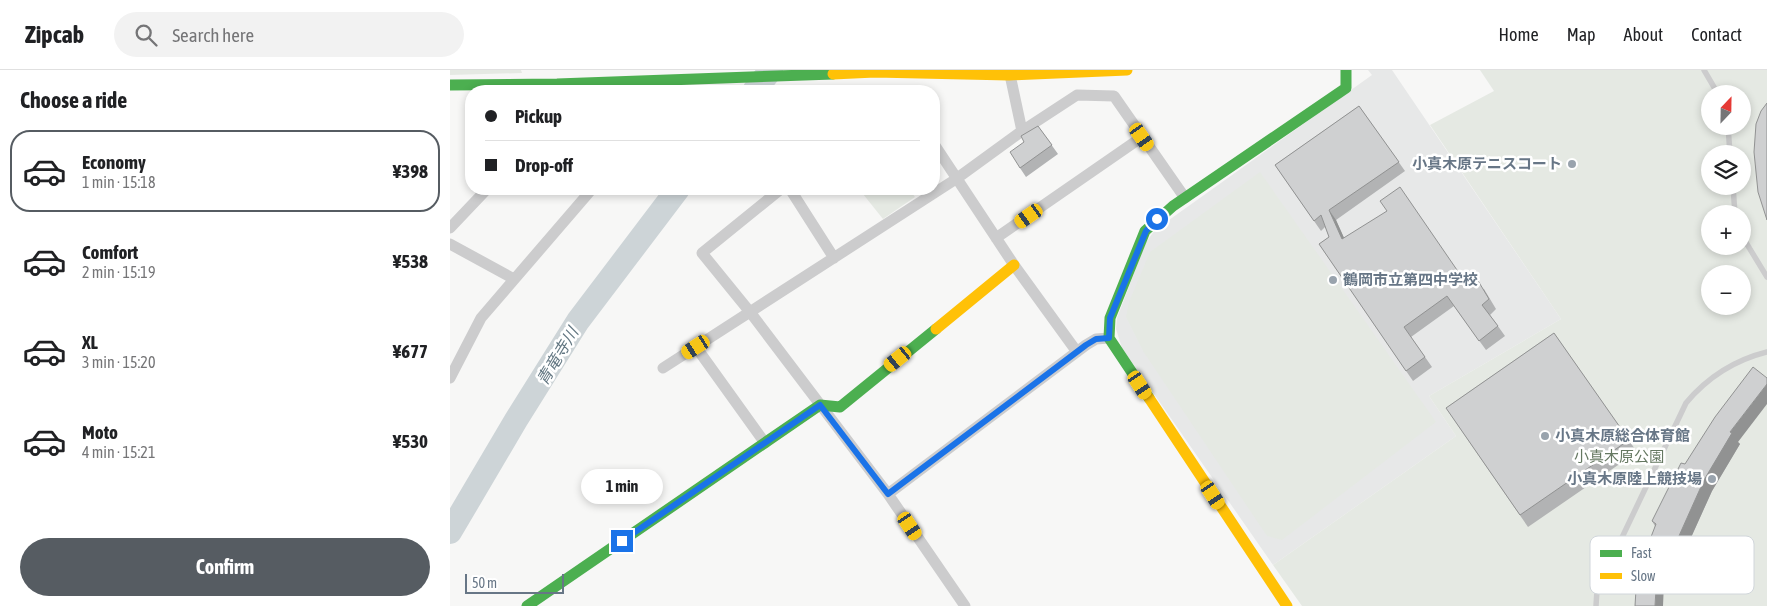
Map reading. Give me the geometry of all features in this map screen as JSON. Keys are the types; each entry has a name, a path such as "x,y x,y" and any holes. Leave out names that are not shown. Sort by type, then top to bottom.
{"street":[{"path":"593,85 665,79 841,74 875,71 1009,72 1127,70"},
{"path":"1287,606 1109,338 1110,318 1146,231 1185,198 1346,88 1346,70"},
{"path":"1009,72 1022,131"},
{"path":"450,85 465,85"},
{"path":"940,189 1022,131 1077,95 1114,96 1185,198"},
{"path":"996,238 1142,137"},
{"path":"940,154 1014,265 1077,352"},
{"path":"450,228 481,195"},
{"path":"450,378 480,318 587,195"},
{"path":"774,195 702,253 750,312 888,494 965,606"},
{"path":"794,195 834,258"},
{"path":"663,368 931,195"},
{"path":"450,244 514,279"},
{"path":"527,606 820,405 840,406 1014,265"},
{"path":"888,494 1077,352 1096,339 1109,338"},
{"path":"696,347 765,443"}],"lane":[{"path":"1704,70 1713,85"},
{"path":"1751,251 1767,277"},
{"path":"1623,536 1686,403 1695,392 1719,373 1767,352"}],"shaded area":[{"name":"鶴岡市立第四中学校","path":"1368,70 1392,70 1561,319 1429,396 1456,436 1273,565 1122,348 1116,329 1117,318 1146,242 1155,230 1372,75"}],"green space":[{"path":"450,70 521,70 522,73 450,75"},
{"name":"小真木原公園","path":"1480,70 1767,70 1767,606 1302,606 1273,565 1456,436 1429,396 1561,319 1430,125 1494,91"},
{"path":"1260,172 1436,422 1282,540 1267,536 1143,351 1126,317 1129,302 1150,252"},
{"path":"864,195 914,195 915,197 883,219"}],"building":[{"path":"1767,103 1767,220 1758,192 1754,152 1756,124 1761,111"},
{"path":"1359,106 1399,162 1329,210 1342,239 1387,211 1380,201 1400,187 1468,286 1477,279 1489,299 1482,305 1498,326 1479,341 1447,296 1404,327 1425,357 1406,371 1319,244 1329,237 1321,215 1314,221 1275,165"},
{"path":"1038,126 1052,145 1020,168 1010,152 1024,142 1021,136"},
{"name":"小真木原総合体育館","path":"1554,333 1629,440 1520,515 1446,408"},
{"path":"1753,367 1767,378 1767,384 1730,432 1732,433 1704,480 1679,536 1651,536 1656,524 1652,521 1681,463 1685,464 1715,417"},
{"path":"1636,594 1656,594 1655,606 1635,606"}],"waterway":[{"name":"青竜寺川","path":"759,85 771,70"},
{"name":"青竜寺川","path":"450,532 516,420 578,321 673,195"}],"traffic: fast":[{"path":"1149,398 1109,338 1110,318 1145,231 1173,206 1346,88 1346,70"},
{"path":"450,85 557,84 833,74"},
{"path":"527,606 820,405 840,407 936,329"}],"traffic: slow":[{"path":"833,74 875,72 1009,75 1127,70"},
{"path":"936,329 1014,265"},
{"path":"1149,398 1287,606"}],"place":[{"name":"小真木原テニスコート","path":"1572,164"},
{"name":"鶴岡市立第四中学校","path":"1333,280"},
{"name":"小真木原総合体育館","path":"1545,436"},
{"name":"小真木原陸上競技場","path":"1712,479"}],"route":[{"path":"622,541 820,405 888,494 1086,345 1096,339 1109,338 1110,318 1146,231 1157,219"}]}
